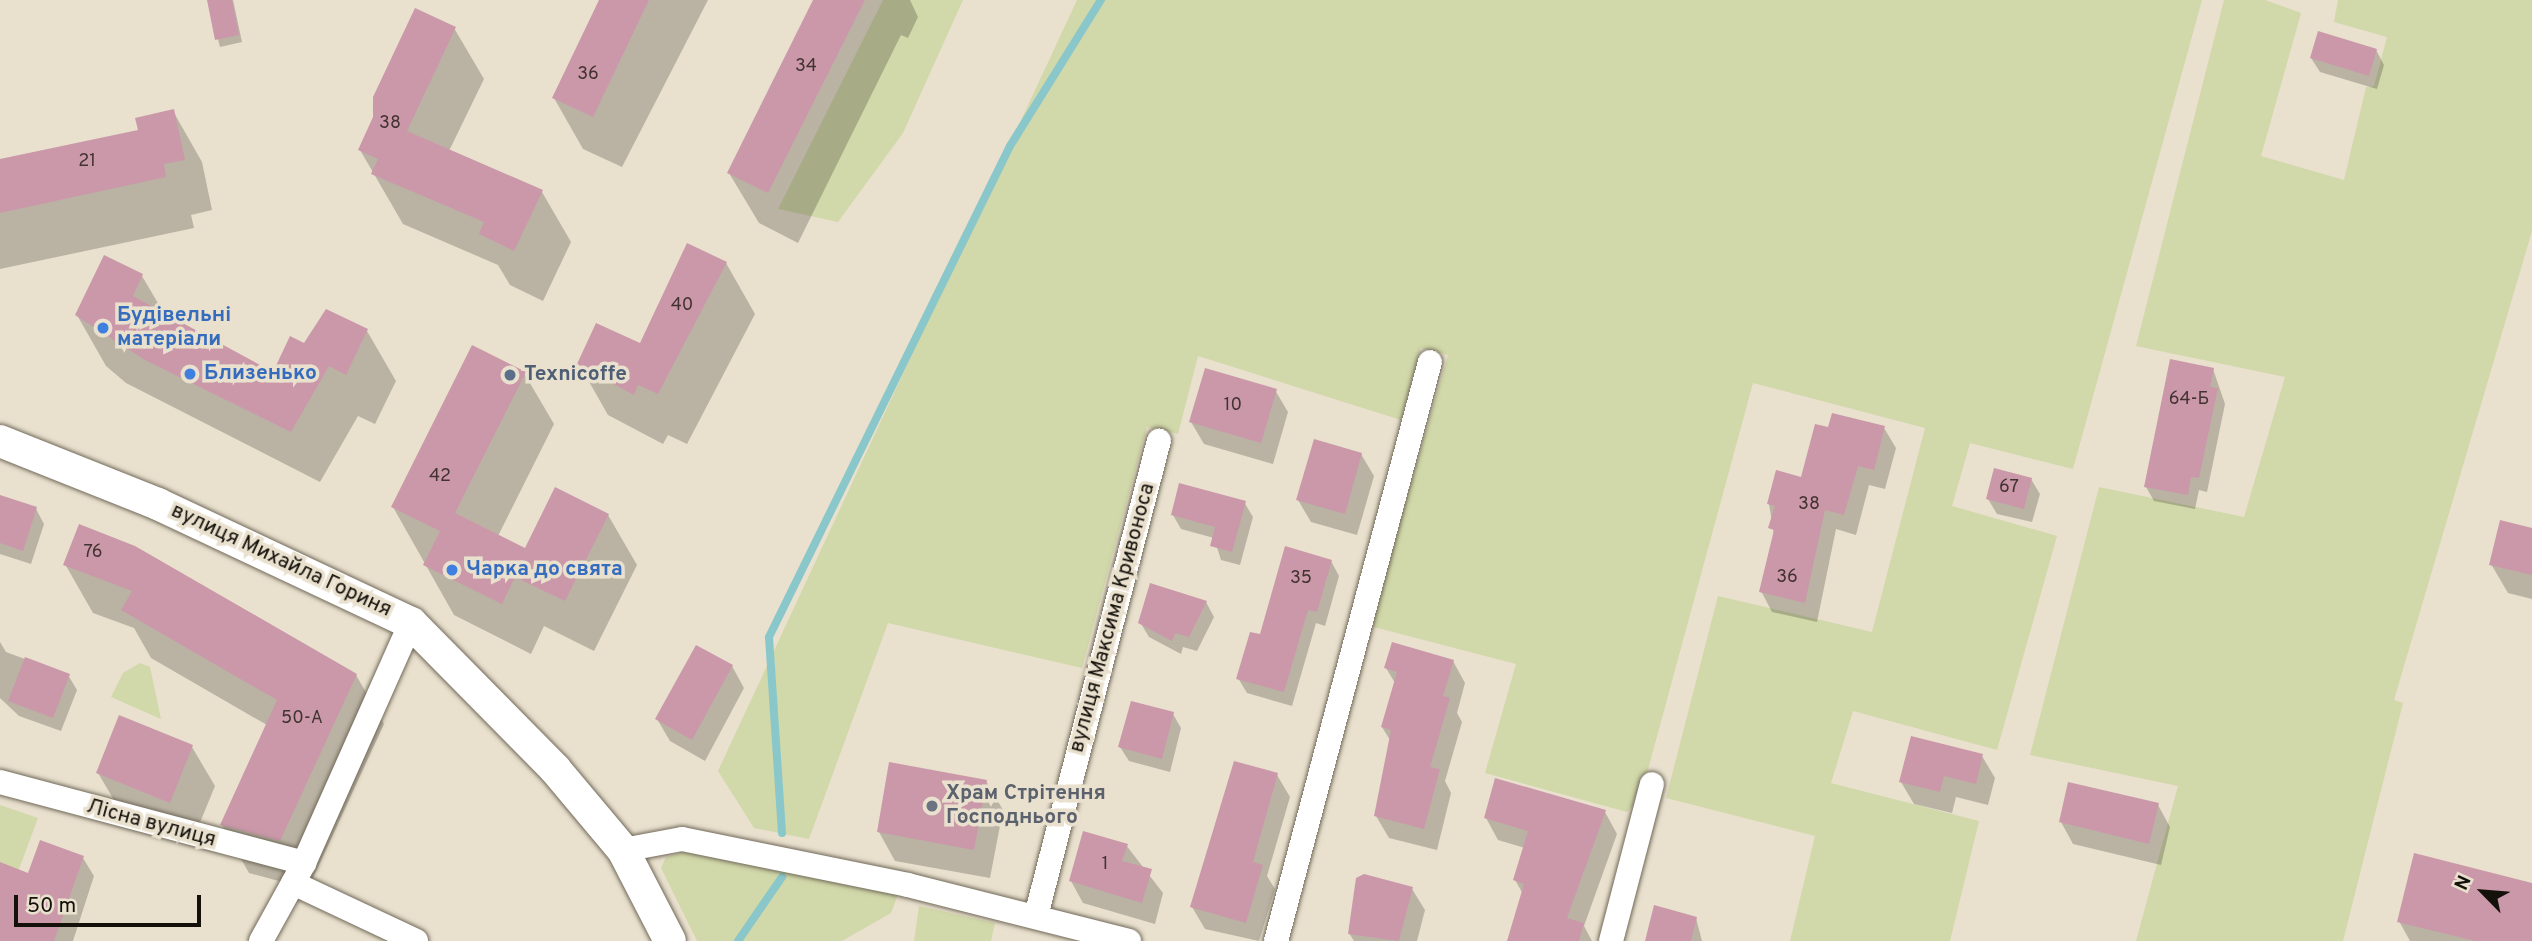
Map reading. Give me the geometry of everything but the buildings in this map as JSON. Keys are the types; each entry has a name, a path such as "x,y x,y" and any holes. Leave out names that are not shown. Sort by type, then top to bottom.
{"main road":[{"name":"вулиця Михайла Гориня","path":"0,441 158,504 411,623 555,769 623,850 670,941"}],"street":[{"path":"1276,941 1430,362"},
{"name":"вулиця Максима Кривоноса","path":"1036,916 1159,441"},
{"path":"261,941 298,873 411,623"},
{"name":"Лісна вулиця","path":"0,782 298,873 416,941"},
{"path":"1611,941 1652,784"},
{"path":"623,850 682,839 1036,916 1129,941"}],"green space":[{"path":"883,0 963,0 903,133 838,222 778,209"},
{"path":"1077,0 2202,0 2073,469 1970,443 1952,506 2057,536 1997,750 1853,711 1831,783 1979,821 1950,941 1790,941 1815,836 1666,798 1718,596 1872,632 1925,428 1753,383 1640,799 1627,812 1485,773 1516,664 1370,626 1448,355 1421,348 1401,420 1198,356 1178,434 1147,427 1082,668 888,623 809,839 754,828 718,771"},
{"path":"2224,0 2265,0 2301,13 2261,156 2344,180 2366,87 2374,86 2387,37 2334,22 2338,0 2532,0 2532,231 2394,700 2403,703 2343,941 2136,941 2178,786 2030,755 2099,487 2244,517 2285,377 2136,346"},
{"path":"140,663 150,667 161,719 111,697 123,673"},
{"path":"0,805 38,818 0,920"},
{"path":"684,852 898,894 891,913 842,941 697,941 661,868 666,857"},
{"path":"919,906 995,923 991,941 914,941"}],"waterway":[{"path":"782,833 769,637 1010,146 1101,0"},
{"path":"738,941 782,877"}],"place":[{"name":"Будівельні матеріали","path":"103,328"},
{"name":"Близенько","path":"190,374"},
{"name":"Texnicoffe","path":"510,375"},
{"name":"Чарка до свята","path":"452,570"},
{"name":"Храм Стрітення Господнього","path":"932,806"}]}
